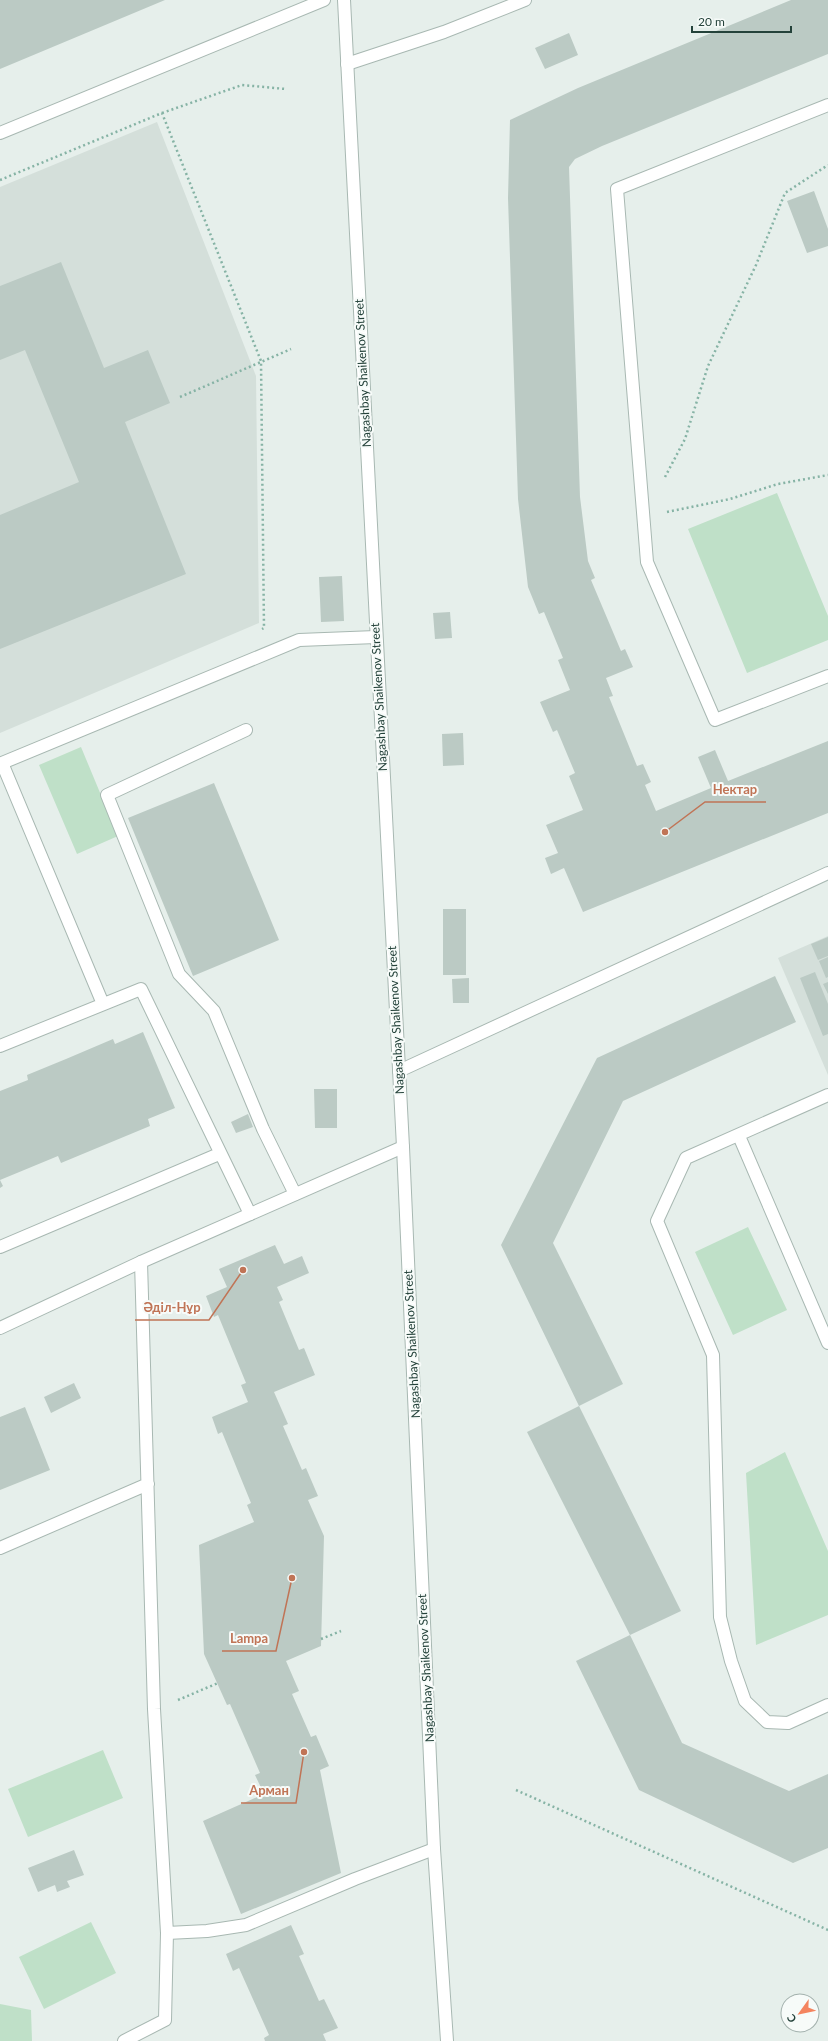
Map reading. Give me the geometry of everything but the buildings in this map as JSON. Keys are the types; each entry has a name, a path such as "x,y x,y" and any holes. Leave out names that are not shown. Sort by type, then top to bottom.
{"street":[{"path":"0,133 324,0"},
{"name":"Nagashbay Shaikenov Street","path":"344,0 403,1147 434,1849 447,2041"},
{"path":"347,64 444,32 525,0"},
{"path":"828,105 617,189 647,562 715,720 828,676"},
{"path":"103,1004 1,764 299,640 376,637"},
{"path":"246,730 107,795 179,974 214,1011 263,1129 295,1194"},
{"path":"399,1071 828,873"},
{"path":"0,1046 141,989 219,1154 250,1214"},
{"path":"828,1096 686,1158 657,1221 713,1355 720,1618 731,1661 745,1701 767,1722 788,1723 828,1705"},
{"path":"739,1136 828,1343"},
{"path":"0,1328 142,1262 403,1147"},
{"path":"0,1248 219,1154"},
{"path":"124,2041 165,2020 167,1933 154,1709 142,1262"},
{"path":"0,1548 148,1484"},
{"path":"167,1933 207,1931 246,1925 355,1879 434,1849"}],"path":[{"path":"0,180 162,114 242,85 286,89"},
{"path":"162,114 261,361 264,628 257,631"},
{"path":"662,482 685,440 708,366 756,265 785,193 828,165"},
{"path":"180,397 291,349"},
{"path":"644,516 730,498 778,484 828,475"},
{"path":"321,1639 341,1631"},
{"path":"154,1709 218,1683"},
{"path":"516,1790 828,1930"}],"shaded area":[{"path":"157,122 256,376 259,623 0,733 0,187"},
{"path":"828,936 828,1075 778,958"}],"green space":[{"path":"777,493 828,616 828,640 747,673 688,529"},
{"path":"81,747 118,836 77,854 39,765"},
{"path":"748,1227 787,1310 733,1335 695,1252"},
{"path":"785,1452 828,1551 828,1615 756,1645 746,1473"},
{"path":"103,1750 123,1798 28,1837 8,1789"},
{"path":"91,1922 116,1973 44,2009 19,1957"},
{"path":"0,2004 31,2010 32,2041 0,2041"}],"place":[{"name":"Нектар","path":"665,832"},
{"name":"Әділ-Нұр","path":"243,1270"},
{"name":"Lampa","path":"292,1578"},
{"name":"Арман","path":"304,1752"}]}
